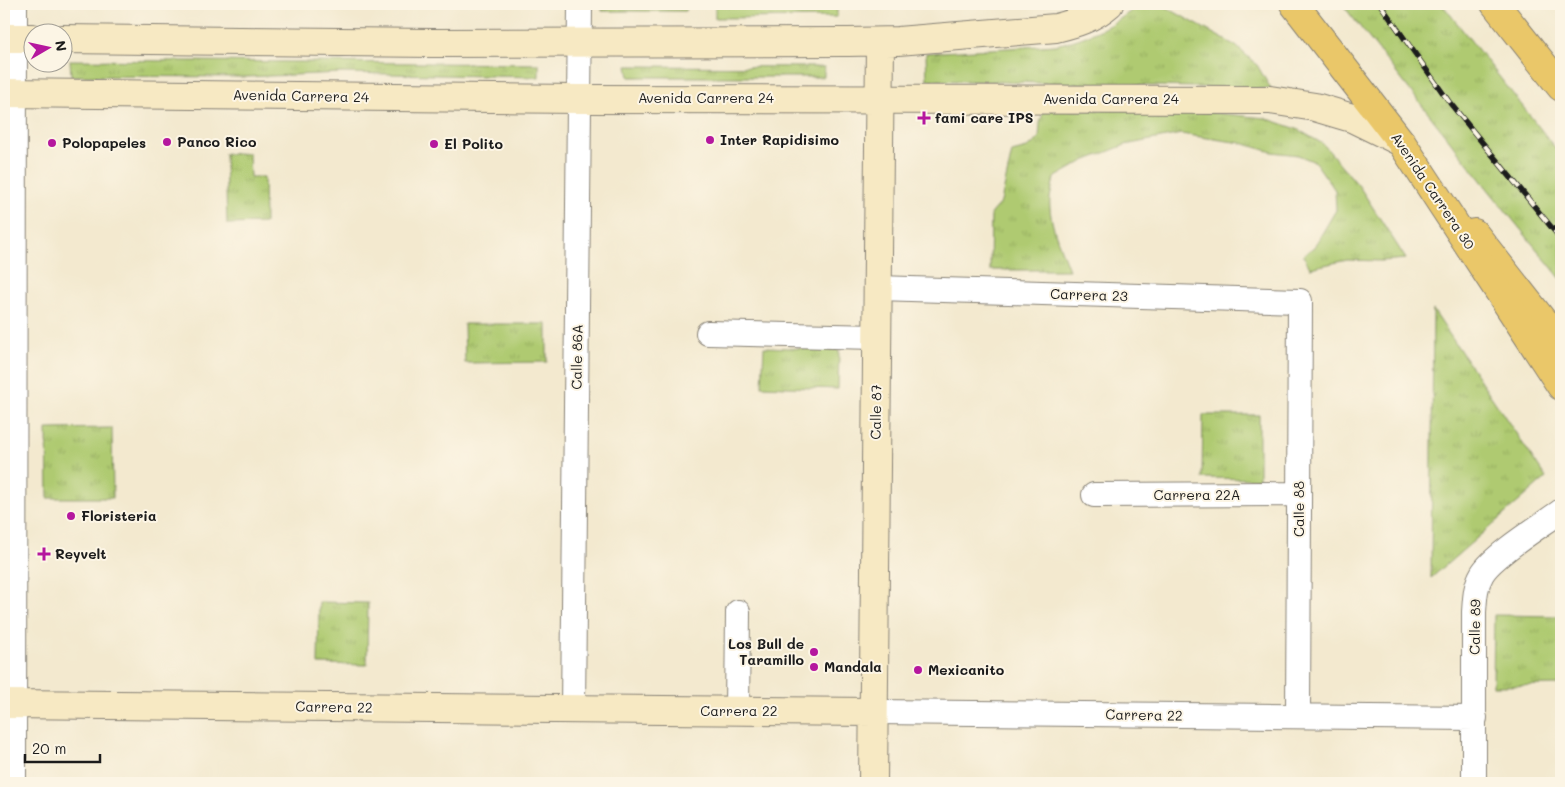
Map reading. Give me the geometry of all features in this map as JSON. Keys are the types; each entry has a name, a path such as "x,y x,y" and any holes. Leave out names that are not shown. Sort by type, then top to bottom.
{"main road":[{"path":"72,39 580,43 880,42 1056,28 1081,22 1098,13 1109,4"},
{"name":"Avenida Carrera 30","path":"1294,4 1401,142 1561,386"},
{"path":"1496,4 1561,87"},
{"name":"Calle 87","path":"873,783 880,42"},
{"name":"Avenida Carrera 24","path":"9,93 579,99 1270,100 1315,107 1352,118 1401,142"},
{"path":"1401,142 1561,344"},
{"name":"Carrera 22","path":"9,704 874,712"}],"street":[{"path":"14,783 9,704 9,93 17,38 15,4"},
{"name":"Calle 86A","path":"574,710 580,4"},
{"name":"Carrera 23","path":"878,288 1300,301"},
{"name":"Calle 88","path":"1298,716 1300,301"},
{"path":"708,333 877,336"},
{"name":"Carrera 22A","path":"1094,495 1299,494"},
{"name":"Calle 89","path":"1474,783 1474,612 1476,590 1482,574 1495,559 1561,511"},
{"path":"737,711 738,612"},
{"name":"Carrera 22","path":"874,712 1475,718"}],"green space":[{"path":"602,4 687,4 686,11 602,11"},
{"path":"715,4 837,4 837,17 715,18"},
{"path":"1140,4 1160,4 1236,46 1257,65 1271,89 927,80 926,53 1056,45 1079,39 1101,30"},
{"path":"1342,4 1442,4 1561,155 1561,279 1491,193"},
{"path":"72,60 539,64 539,77 341,73 246,77 71,76"},
{"path":"627,66 824,67 824,77 629,77"},
{"path":"1044,110 1183,110 1265,118 1297,129 1323,144 1359,186 1406,259 1381,261 1347,260 1310,268 1303,255 1314,247 1336,210 1335,190 1315,162 1298,155 1272,152 1241,143 1181,134 1125,145 1084,161 1054,178 1050,198 1051,216 1069,270 990,270 991,213 1001,202 1012,152 1027,148 1039,139 1040,123"},
{"path":"249,153 250,177 264,177 265,223 227,224 225,154"},
{"path":"1433,310 1546,478 1431,578"},
{"path":"464,324 547,324 547,362 465,363"},
{"path":"764,347 839,350 838,389 762,386"},
{"path":"1203,415 1259,415 1259,479 1202,478"},
{"path":"112,428 113,498 48,498 47,429"},
{"path":"319,602 368,603 367,665 318,664"},
{"path":"1494,615 1561,616 1561,685 1493,686"}],"railway":[{"path":"1380,4 1450,103 1561,239"}],"place":[{"name":"fami care IPS","path":"924,118"},
{"name":"Inter Rapidisimo","path":"710,140"},
{"name":"Panco Rico","path":"167,142"},
{"name":"Polopapeles","path":"52,143"},
{"name":"El Polito","path":"434,144"},
{"name":"Floristeria","path":"71,516"},
{"name":"Reyvelt","path":"44,554"},
{"name":"Los Bull de Taramillo","path":"814,652"},
{"name":"Mandala","path":"814,667"},
{"name":"Mexicanito","path":"918,670"}]}
